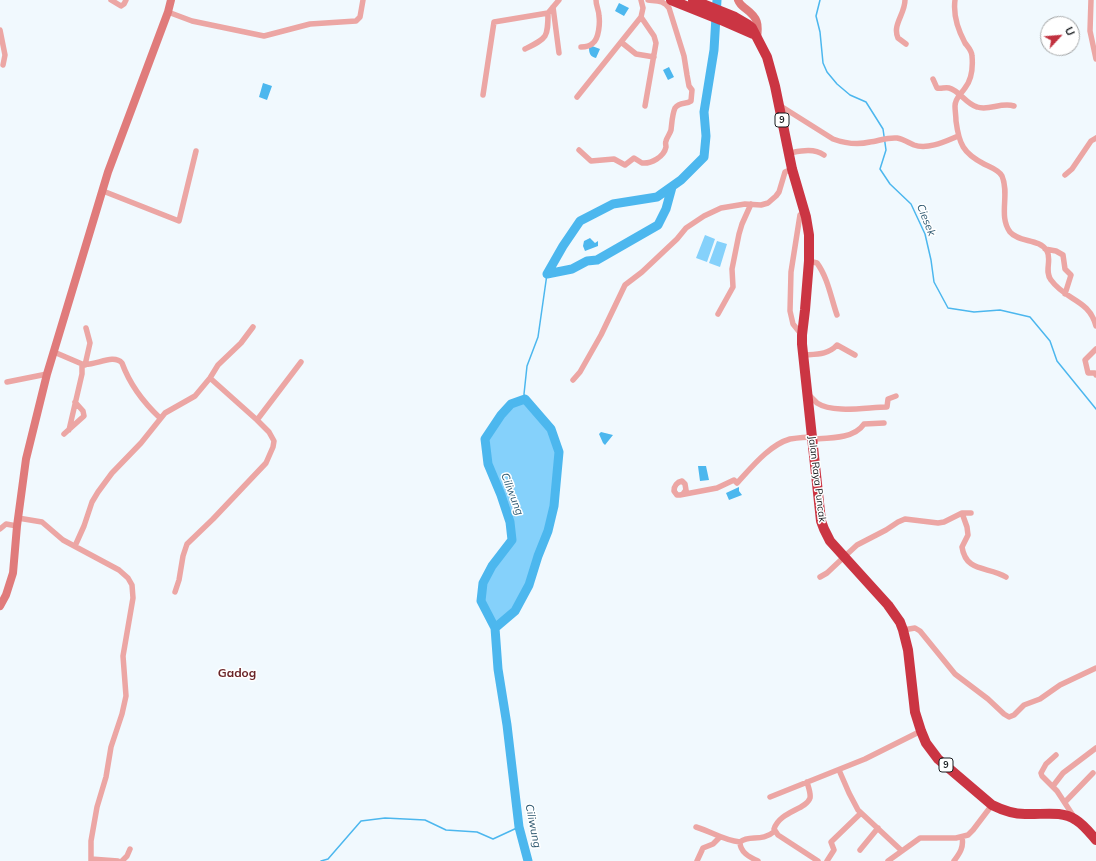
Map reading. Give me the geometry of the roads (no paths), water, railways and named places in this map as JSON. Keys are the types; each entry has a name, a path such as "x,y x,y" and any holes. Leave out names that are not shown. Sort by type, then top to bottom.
{"highway":[{"path":"672,0 753,33"},
{"name":"Jalan Raya Puncak","path":"693,0 735,17 753,33 767,57 792,169 808,225 810,261 806,310 802,335 806,392 821,521 830,541 888,605 900,622 908,650 915,712 926,743 938,759 992,805 1013,813 1055,814 1076,820 1096,840"}],"street":[{"path":"111,0 121,6 126,0"},
{"path":"0,606 6,595 13,573 26,459 47,374 108,172 168,12 171,0"},
{"path":"168,12 192,21 264,36 310,24 356,21 360,17 363,0"},
{"path":"525,49 542,40 546,34 548,14 559,0"},
{"path":"581,47 592,44 596,39 600,20 596,0"},
{"path":"577,97 641,18 643,8 641,0"},
{"path":"579,150 591,161 614,159 625,165 634,158 642,164 650,162 660,156 665,150 666,140 670,133 673,115 676,108 681,103 688,103 691,100 692,92 689,86 684,56 669,8 661,1 648,0"},
{"path":"738,0 740,4 757,20 759,28 753,33"},
{"path":"905,0 903,12 896,31 898,38 906,44"},
{"path":"955,0 955,18 962,38 972,55 972,70 968,83 960,95 956,98 955,106 958,136 966,150 983,164 998,172 1002,176 1006,193 1005,223 1009,231 1014,236 1038,244 1045,249 1048,254 1049,277 1060,291 1081,303 1088,310 1096,326"},
{"path":"1091,0 1090,31 1096,59"},
{"path":"554,7 560,53"},
{"path":"484,95 494,22 548,14"},
{"path":"641,18 654,36 656,43 645,106"},
{"path":"0,30 5,55 3,66"},
{"path":"621,42 636,54 654,57"},
{"path":"933,79 937,88 948,88 977,107 985,108 1006,104 1014,106"},
{"path":"778,104 838,141 868,143 878,140 897,138 914,145 923,146 941,143 958,136"},
{"path":"1065,175 1072,169 1092,141 1096,138"},
{"path":"102,191 179,221 196,151"},
{"path":"789,153 812,151 824,155"},
{"path":"573,380 580,372 601,335 625,285 642,272 677,239 686,228 698,220 721,208 751,204 764,204 773,200 779,192 785,172 792,169"},
{"path":"718,314 732,287 732,270 739,234 751,204"},
{"path":"800,215 791,272 790,311 793,324 802,335"},
{"path":"1045,249 1056,251 1063,255 1065,269 1071,275 1065,294"},
{"path":"810,261 817,263 821,269 827,282 837,315"},
{"path":"75,546 92,502 112,473 141,443 160,418 169,410 193,398 210,378 218,365 241,343 253,327"},
{"path":"75,402 83,410 84,416 67,432 90,343 86,328"},
{"path":"803,355 824,353 833,349 837,344 855,355"},
{"path":"1096,349 1085,360 1088,372 1095,373 1096,375"},
{"path":"54,352 84,364 113,359 119,360 122,363 135,390 146,405 160,418"},
{"path":"257,420 301,362"},
{"path":"7,382 47,374"},
{"path":"175,592 187,544 266,463 272,451 274,441 272,436 257,420 210,378"},
{"path":"806,392 818,403 835,408 855,409 887,407 888,399 896,396"},
{"path":"683,494 717,488 734,480 737,483 756,461 776,446 789,439 846,436 861,430 864,424 884,423"},
{"path":"962,513 968,531 967,538 962,547 966,557 973,566 1006,577"},
{"path":"820,576 827,573 857,545 905,519 938,523 944,522 962,513 971,513"},
{"path":"0,529 6,524 18,522 42,522 59,537 119,570 130,581 133,589 133,598 123,656 126,696 122,714 111,747 106,777 96,812 91,841 91,860 118,861"},
{"path":"903,630 915,628 920,631 955,674 1009,717 1014,715 1024,705 1040,699 1060,685 1096,668"},
{"path":"770,796 866,759 921,731"},
{"path":"1053,786 1063,774 1096,748"},
{"path":"1056,755 1046,764 1042,773 1043,778 1053,786 1076,820"},
{"path":"839,770 849,793 861,813 902,851"},
{"path":"1065,802 1092,773"},
{"path":"775,831 774,828 780,819 809,800 810,795 807,782"},
{"path":"888,861 915,840 920,838 934,839 962,837 973,830 992,805"},
{"path":"827,861 834,850 831,842 861,813"},
{"path":"696,827 727,840 740,842 745,839 764,838 775,831"},
{"path":"860,850 878,828"},
{"path":"775,831 818,861"},
{"path":"697,861 703,848 713,844 720,837"},
{"path":"954,861 962,849 962,837"},
{"path":"740,842 740,846 743,851 758,861"},
{"path":"122,861 127,856 130,849"}],"waterway":[{"path":"547,274 563,246 580,221 613,204 657,197 681,180 704,157 706,136 704,112 714,50 717,0"},
{"name":"Ciesek","path":"820,0 816,16 820,32 823,63 827,72 837,84 850,95 866,102 883,129 886,150 880,169 890,184 911,204 925,234 934,282 948,308 974,312 1000,310 1030,317 1050,341 1057,361 1096,409"},
{"path":"547,274 572,269 587,261 597,260 658,225 666,209 672,187"},
{"name":"Ciliwung","path":"525,399 524,394 527,366 538,337 547,274"},
{"name":"Ciliwung","path":"495,628 515,611 529,585 548,531 554,506 559,452 551,429 525,399 511,404 501,415 485,439 488,464 510,522 512,540 492,566 483,583 481,601 495,628 498,669 507,725 519,827 528,861"},
{"path":"321,861 328,859 361,821 385,818 425,820 446,830 477,832 493,839 519,827"}],"district":[{"name":"Gadog","path":"237,673"}]}
